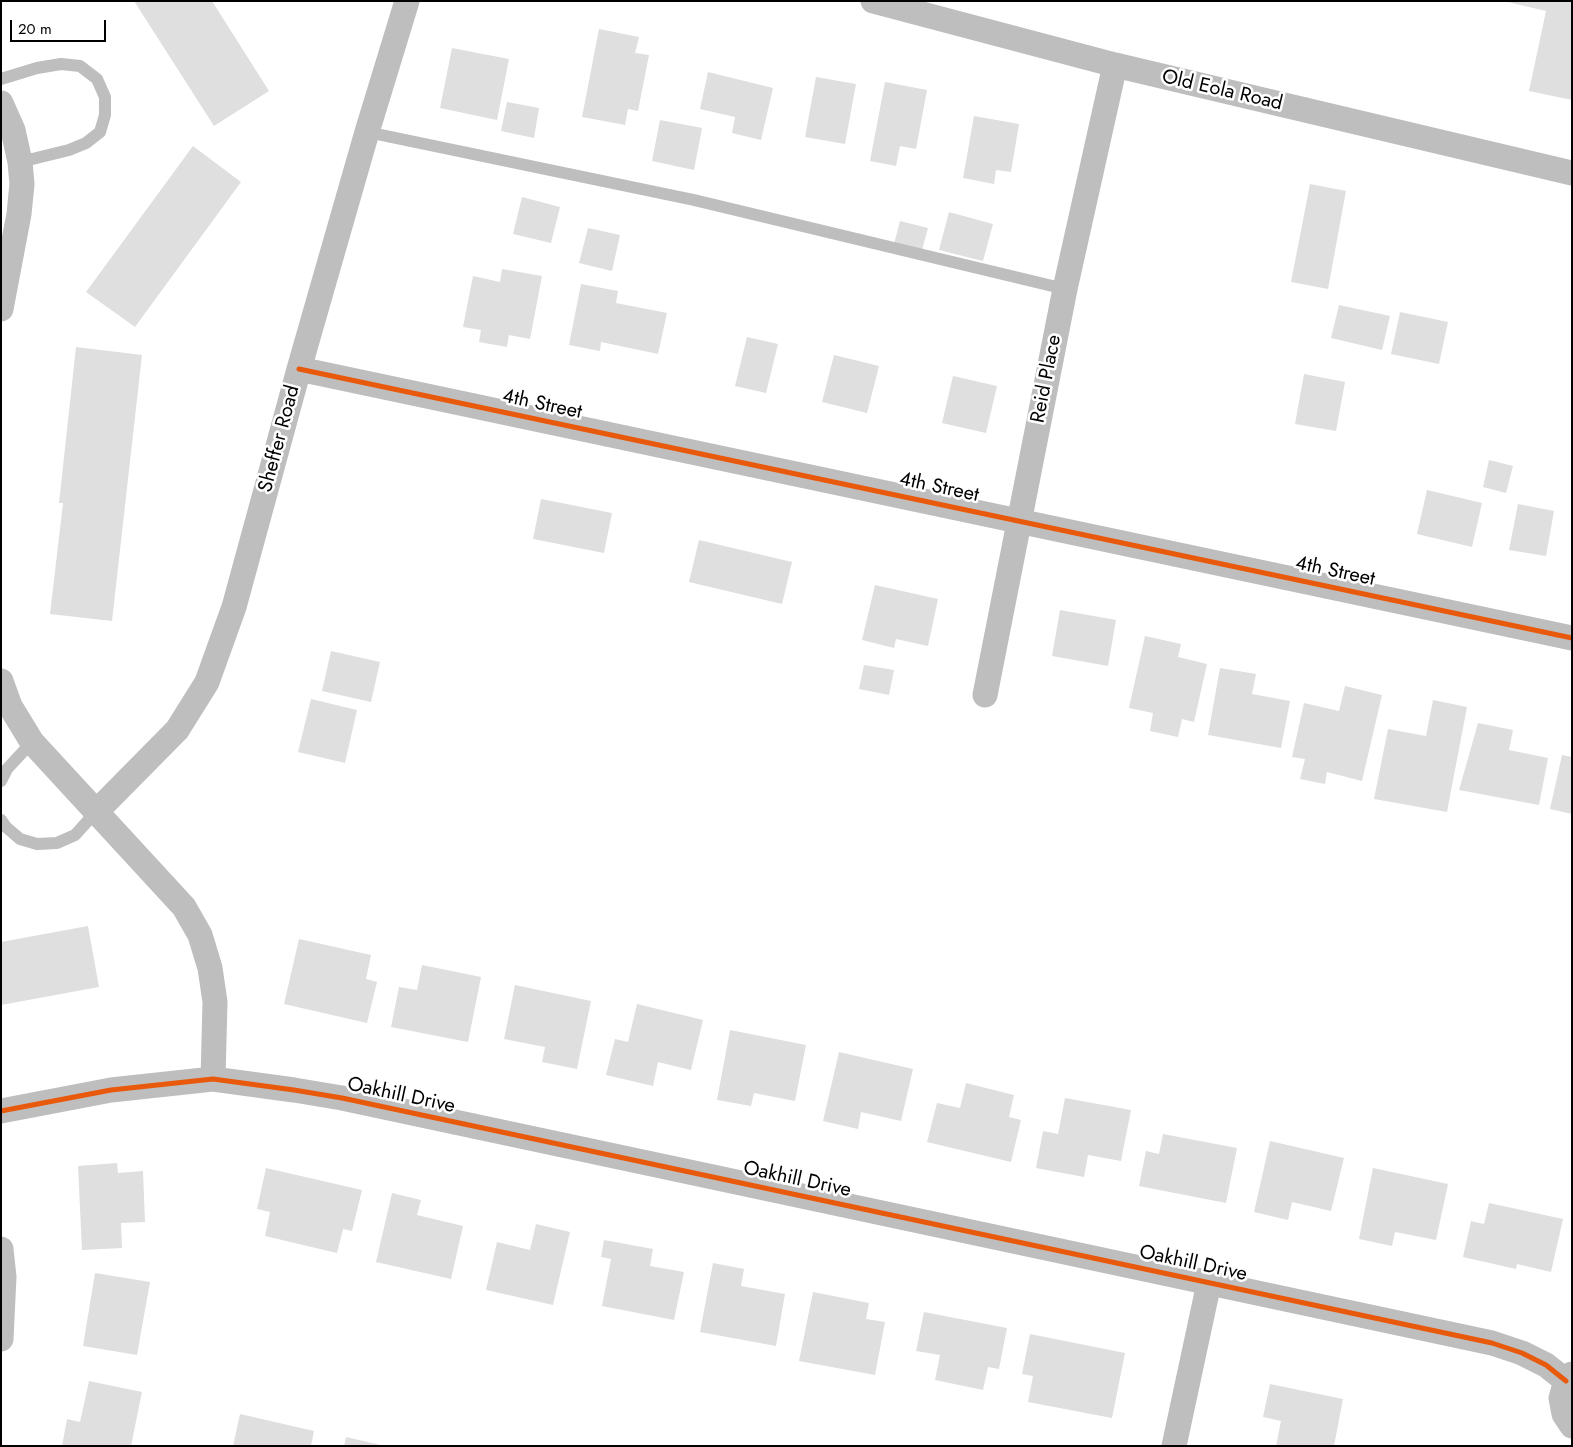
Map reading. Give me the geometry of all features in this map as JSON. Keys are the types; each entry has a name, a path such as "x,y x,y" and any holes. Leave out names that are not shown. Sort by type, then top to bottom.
{"street":[{"name":"Sheffer Road","path":"96,813 178,730 207,682 234,607 299,369 407,1"},
{"name":"Old Eola Road","path":"873,1 1115,66 1572,174"},
{"name":"Reid Place","path":"985,695 1065,289 1115,66"},
{"path":"1,103 13,130 20,162 22,184 19,214 1,309"},
{"name":"4th Street","path":"299,369 1572,638"},
{"path":"1,681 10,706 32,742 184,907 200,935 210,968 215,1002 213,1079"},
{"name":"Oakhill Drive","path":"1,1111 111,1090 213,1079 342,1098 1492,1343 1530,1357 1569,1378 1561,1398 1564,1414 1572,1426"},
{"path":"1,1249 4,1277 1,1339"},
{"path":"1174,1446 1208,1283"}],"lane":[{"path":"1,79 37,68 61,64 80,66 97,79 105,97 105,115 100,132 86,142 69,150 20,162"},
{"path":"367,132 694,200 1065,289"},
{"path":"1,781 7,768 32,742"},
{"path":"1,820 20,839 38,844 57,843 75,835 96,813"}],"building":[{"path":"134,1 212,1 269,91 214,126"},
{"path":"1503,1 1572,1 1572,100 1529,91 1546,11"},
{"path":"599,29 639,37 635,53 649,55 638,111 628,109 625,125 582,117"},
{"path":"452,48 509,59 497,120 440,108"},
{"path":"708,72 773,88 761,140 732,133 735,117 700,109"},
{"path":"816,77 856,84 845,144 805,137"},
{"path":"885,82 927,90 916,149 900,146 896,166 870,161"},
{"path":"507,102 539,108 534,138 501,131"},
{"path":"974,116 1019,124 1011,172 996,170 994,184 963,178"},
{"path":"660,120 702,128 694,170 652,161"},
{"path":"193,146 241,182 135,327 86,292"},
{"path":"1310,184 1346,191 1328,289 1291,282"},
{"path":"522,197 560,207 551,243 513,234"},
{"path":"949,212 993,224 983,261 939,250"},
{"path":"900,221 928,228 922,250 894,244"},
{"path":"588,228 620,235 612,271 579,263"},
{"path":"502,269 542,276 530,339 509,335 507,347 479,342 481,330 463,327 473,276 500,282"},
{"path":"581,284 618,291 616,303 667,313 658,354 601,342 600,351 569,345"},
{"path":"1339,305 1390,316 1382,350 1331,338"},
{"path":"1400,312 1448,322 1439,364 1391,354"},
{"path":"747,337 778,344 766,393 735,386"},
{"path":"76,347 142,355 112,621 50,614 63,503 59,503"},
{"path":"834,355 879,366 867,413 822,402"},
{"path":"1304,374 1345,382 1336,431 1295,424"},
{"path":"953,376 997,386 986,433 942,423"},
{"path":"1489,460 1513,466 1506,493 1483,487"},
{"path":"1427,490 1482,503 1472,547 1417,534"},
{"path":"541,499 612,513 604,553 533,539"},
{"path":"1518,504 1554,511 1546,556 1509,550"},
{"path":"699,540 792,562 782,604 689,582"},
{"path":"875,585 938,599 928,646 896,639 894,648 862,640"},
{"path":"1060,610 1116,620 1108,666 1052,656"},
{"path":"1145,636 1181,644 1178,657 1207,664 1194,722 1182,719 1178,737 1150,731 1153,713 1129,708"},
{"path":"331,651 380,662 371,702 322,691"},
{"path":"864,665 894,670 889,695 859,689"},
{"path":"1220,668 1256,674 1252,694 1290,701 1281,748 1208,735"},
{"path":"1345,686 1382,695 1362,781 1327,772 1325,784 1300,779 1305,759 1292,757 1304,703 1339,711"},
{"path":"311,699 357,710 345,763 298,752"},
{"path":"1433,700 1467,707 1447,812 1374,799 1388,729 1426,736"},
{"path":"1478,723 1513,730 1509,750 1548,758 1539,805 1459,790"},
{"path":"1562,755 1572,757 1572,814 1550,809"},
{"path":"88,926 99,987 1,1005 1,942"},
{"path":"299,939 371,955 366,979 377,982 367,1023 284,1004"},
{"path":"422,965 481,977 468,1042 391,1027 399,987 417,990"},
{"path":"515,985 591,1001 577,1069 542,1062 545,1047 504,1039"},
{"path":"637,1004 703,1020 691,1070 658,1062 653,1086 606,1075 615,1039 628,1042"},
{"path":"730,1030 806,1045 795,1101 754,1093 751,1106 717,1100"},
{"path":"839,1052 913,1069 901,1121 861,1112 858,1129 823,1121"},
{"path":"966,1083 1014,1095 1009,1117 1021,1120 1011,1162 927,1142 937,1103 960,1108"},
{"path":"1065,1098 1131,1110 1121,1161 1088,1155 1084,1177 1036,1168 1043,1131 1058,1134"},
{"path":"1163,1134 1237,1148 1226,1203 1139,1186 1146,1151 1159,1154"},
{"path":"1270,1141 1344,1158 1331,1211 1292,1202 1288,1220 1254,1212"},
{"path":"117,1163 118,1173 143,1171 145,1222 121,1223 122,1248 82,1250 78,1166"},
{"path":"266,1168 362,1190 352,1231 343,1229 337,1253 265,1236 270,1212 257,1209"},
{"path":"1373,1168 1448,1184 1436,1240 1395,1232 1392,1246 1359,1239"},
{"path":"392,1193 421,1200 417,1215 463,1226 451,1279 376,1262"},
{"path":"1489,1203 1563,1219 1551,1272 1517,1264 1516,1269 1463,1257 1471,1221 1484,1224"},
{"path":"536,1224 570,1232 553,1305 486,1290 497,1242 530,1250"},
{"path":"604,1240 653,1249 650,1266 684,1272 674,1320 602,1306 611,1259 601,1257"},
{"path":"713,1263 744,1269 741,1286 785,1294 776,1346 700,1332"},
{"path":"95,1273 150,1282 137,1355 83,1346"},
{"path":"813,1292 869,1303 866,1319 885,1322 875,1375 799,1361"},
{"path":"924,1312 1007,1328 999,1369 988,1367 983,1390 935,1380 940,1355 916,1351"},
{"path":"1030,1334 1125,1353 1112,1418 1028,1402 1033,1376 1022,1374"},
{"path":"89,1381 142,1392 131,1446 62,1446 67,1419 80,1422"},
{"path":"1270,1384 1343,1399 1334,1446 1276,1446 1281,1421 1263,1417"},
{"path":"240,1414 314,1431 311,1446 233,1446"},
{"path":"346,1437 381,1445 381,1446 344,1446"}],"cycle path":[{"path":"299,369 1572,638"},
{"path":"1,1111 111,1090 213,1079 342,1098 1492,1343 1522,1353 1546,1365 1566,1381"}]}
